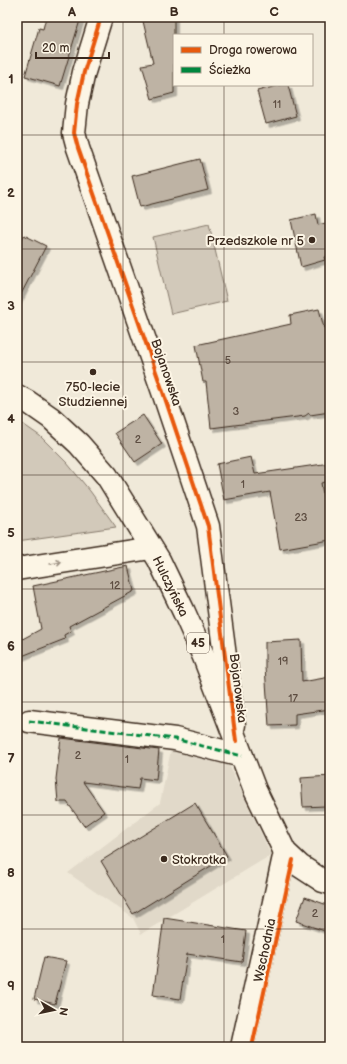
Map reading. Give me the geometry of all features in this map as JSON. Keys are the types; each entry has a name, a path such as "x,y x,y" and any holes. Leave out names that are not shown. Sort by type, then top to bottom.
{"street":[{"name":"Bojanowska","path":"101,17 84,72 77,104 74,133 80,155 208,526 239,749"},
{"name":"Hulczyńska","path":"17,396 51,418 84,450 107,476 159,560 204,657 255,790 285,852 300,866 330,884"},
{"path":"17,569 151,548"},
{"path":"28,721 175,739 239,749"},
{"name":"Wschodnia","path":"242,1047 285,852"}],"shaded area":[{"path":"209,224 227,301 171,314 153,237"},
{"path":"17,420 40,436 67,463 90,491 116,527 17,541"},
{"path":"172,745 225,756 271,855 141,934 133,918 68,873 160,803"}],"building":[{"path":"46,17 81,17 60,86 25,76 39,28 43,29"},
{"path":"142,17 174,17 174,93 152,99 142,65 153,63"},
{"path":"277,86 288,86 296,116 266,124 257,91"},
{"path":"200,159 208,190 140,207 132,176"},
{"name":"Przedszkole nr 5","path":"316,214 318,225 330,222 330,255 324,257 325,260 301,267 291,220"},
{"path":"24,235 46,246 17,302 17,248"},
{"path":"319,309 324,328 330,327 330,412 310,415 309,413 305,416 211,428 206,382 203,382 196,345 291,324 290,315"},
{"path":"143,415 162,444 135,462 115,433"},
{"path":"251,457 255,474 330,463 330,481 321,483 330,540 280,549 270,492 224,500 217,464"},
{"path":"128,566 134,591 69,626 71,631 64,635 65,639 17,658 17,642 41,629 33,586"},
{"path":"301,640 302,682 330,677 330,709 295,714 295,725 269,726 265,642"},
{"path":"61,738 159,750 156,780 140,778 138,789 83,782 104,812 84,826 67,802 58,802 56,779"},
{"path":"330,776 330,803 325,803 325,806 303,807 301,778"},
{"name":"Stokrotka","path":"195,803 227,856 133,914 101,861"},
{"path":"305,897 330,906 330,933 296,921"},
{"path":"164,918 246,931 242,962 187,954 180,999 153,995"},
{"path":"44,957 66,961 55,1004 34,999"}],"marked path":[{"path":"29,721 175,739 242,756"}],"cycle path":[{"path":"101,17 84,72 77,104 74,133 208,526 236,741"},
{"path":"252,1047 293,860"}],"place":[{"name":"Przedszkole nr 5","path":"312,240"},
{"name":"750-lecie Studziennej","path":"93,372"},
{"name":"Stokrotka","path":"164,859"}]}
